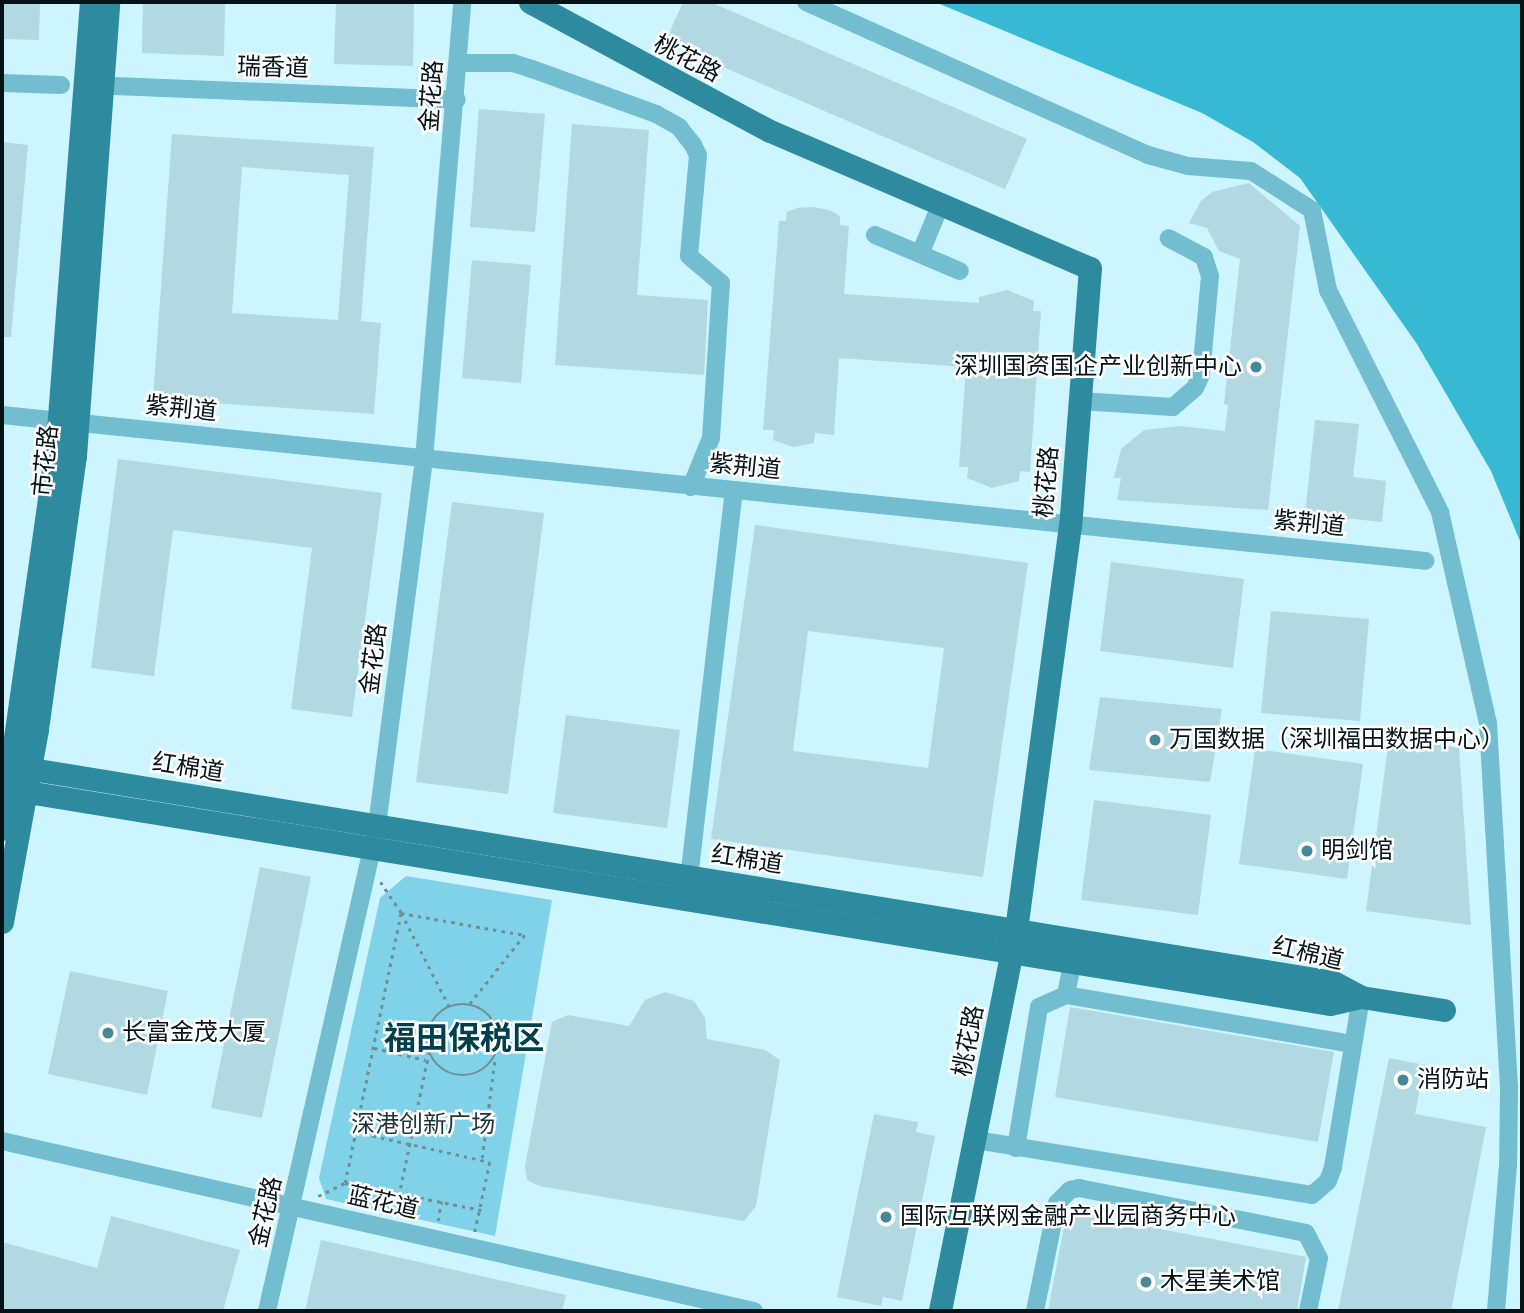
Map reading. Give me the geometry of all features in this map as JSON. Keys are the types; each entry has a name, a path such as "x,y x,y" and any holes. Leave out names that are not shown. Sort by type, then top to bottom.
{"main road":[{"name":"市花路","path":"91,2 95,85"},
{"name":"市花路","path":"2,922 68,422 95,85 108,2"},
{"name":"桃花路","path":"530,2 735,114 940,206 1090,268 1070,525 1014,940 940,1311"},
{"name":"红棉道","path":"22,767 373,845"},
{"name":"市花路","path":"2,829 18,790"},
{"name":"红棉道","path":"18,790 373,845 688,887 1014,940 1333,982 1361,997"},
{"name":"红棉道","path":"1014,940 1073,960 1330,1004 1361,997"},
{"path":"1361,997 1444,1010"}],"street":[{"name":"金花路","path":"267,1311 373,845 424,458 457,100 462,2"},
{"path":"806,2 1147,155 1188,166 1251,171 1312,210 1328,290 1440,512 1488,723 1509,1088 1508,1165 1496,1311"},
{"path":"459,63 513,63 532,69 656,114 679,127 693,145 698,155 690,256 721,283 711,438 691,486"},
{"path":"2,83 61,85"},
{"name":"瑞香道","path":"95,85 457,100"},
{"path":"920,254 940,206"},
{"path":"875,235 960,271"},
{"path":"1080,401 1173,407 1195,388 1201,375 1210,276 1204,257 1169,238"},
{"name":"紫荆道","path":"2,415 1426,561"},
{"path":"688,887 734,491"},
{"path":"1066,995 1073,960"},
{"path":"1016,1148 1039,1007 1066,995 1353,1044"},
{"path":"975,1140 1312,1195 1328,1181 1333,1167 1361,997"},
{"name":"蓝花道","path":"2,1141 754,1311"},
{"path":"1035,1311 1057,1203 1070,1189 1079,1188 1306,1233 1318,1258 1308,1311"}],"path":[{"path":"373,845 401,913 449,1007"},
{"path":"401,913 525,935 470,1004"},
{"path":"345,1183 401,913"},
{"path":"392,1230 429,1051 431,1024 449,1007 470,1004 487,1012 497,1028 482,1158"},
{"path":"373,1048 426,1060"},
{"path":"429,1051 439,1067 456,1075 474,1074 495,1055"},
{"path":"355,1132 482,1158 491,1166 471,1249"},
{"path":"292,1208 345,1183 400,1191 481,1210"},
{"path":"434,1240 442,1201"}],"green space":[{"name":"深港创新广场","path":"406,876 552,900 495,1236 326,1199 319,1178 380,898"}],"shaded area":[{"path":"935,2 1522,2 1522,546 1491,471 1417,344 1300,178 1253,142 1202,113"}],"building":[{"path":"2,2 40,2 39,40 2,39"},
{"path":"143,2 225,2 224,56 142,53"},
{"path":"336,2 414,2 413,66 334,64"},
{"path":"683,2 710,2 1027,139 1005,189 665,42"},
{"path":"479,109 545,114 535,232 470,227"},
{"path":"572,124 649,130 637,295 708,300 704,375 555,365"},
{"path":"172,134 374,147 361,321 381,323 374,414 153,399","holes":["242,167 349,175 338,320 232,313"]},
{"path":"2,142 28,145 11,337 2,337"},
{"name":"深圳国资国企产业创新中心","path":"1249,183 1300,226 1268,510 1117,500 1121,478 1114,478 1121,449 1144,430 1180,426 1225,431 1228,405 1224,404 1240,259 1219,251 1207,228 1189,223 1201,201 1212,192"},
{"path":"812,207 829,210 840,216 840,225 849,226 844,294 979,303 979,297 1007,290 1034,301 1033,311 1041,311 1030,472 1020,471 1019,481 992,488 967,478 968,467 959,467 966,367 839,358 834,435 815,433 814,443 793,447 773,440 774,430 763,430 779,221 786,221 787,212"},
{"path":"472,260 531,265 521,383 462,378"},
{"path":"1315,420 1359,424 1353,477 1386,481 1382,522 1305,514"},
{"path":"118,459 382,493 352,717 291,709 312,548 173,530 154,676 91,668"},
{"path":"452,502 544,513 508,794 416,782"},
{"path":"755,525 1028,563 983,877 711,839","holes":["808,631 944,648 928,768 793,751"]},
{"path":"1111,562 1244,579 1233,668 1100,651"},
{"path":"1271,611 1369,619 1360,721 1261,713"},
{"name":"万国数据（深圳福田数据中心）","path":"1100,697 1222,709 1210,782 1089,770"},
{"path":"566,715 680,730 667,828 553,813"},
{"path":"1389,739 1459,748 1471,925 1366,911"},
{"path":"1255,749 1363,764 1347,879 1239,864"},
{"path":"1094,800 1211,815 1198,915 1081,900"},
{"path":"260,867 311,877 262,1118 211,1108"},
{"name":"长富金茂大厦","path":"70,971 168,991 147,1095 48,1074"},
{"path":"665,992 694,1001 705,1018 707,1039 765,1050 780,1060 756,1206 744,1221 539,1186 527,1180 525,1166 552,1022 568,1015 629,1026 645,1000"},
{"path":"1070,1007 1334,1052 1318,1142 1055,1097"},
{"path":"1389,1058 1425,1065 1415,1114 1486,1127 1451,1311 1338,1311"},
{"name":"国际互联网金融产业园商务中心","path":"874,1114 918,1122 916,1132 935,1136 902,1301 883,1297 881,1306 837,1297"},
{"path":"1067,1211 1306,1257 1297,1311 1048,1311"},
{"path":"111,1216 240,1250 223,1311 2,1311 2,1242 97,1268"},
{"path":"321,1240 566,1295 562,1311 305,1311"}],"place":[{"name":"深圳国资国企产业创新中心","path":"1256,367"},
{"name":"万国数据（深圳福田数据中心）","path":"1155,740"},
{"name":"明剑馆","path":"1307,851"},
{"name":"长富金茂大厦","path":"108,1033"},
{"name":"消防站","path":"1403,1080"},
{"name":"国际互联网金融产业园商务中心","path":"886,1217"},
{"name":"木星美术馆","path":"1146,1282"}],"district":[{"name":"福田保税区","path":"464,1039"}]}
